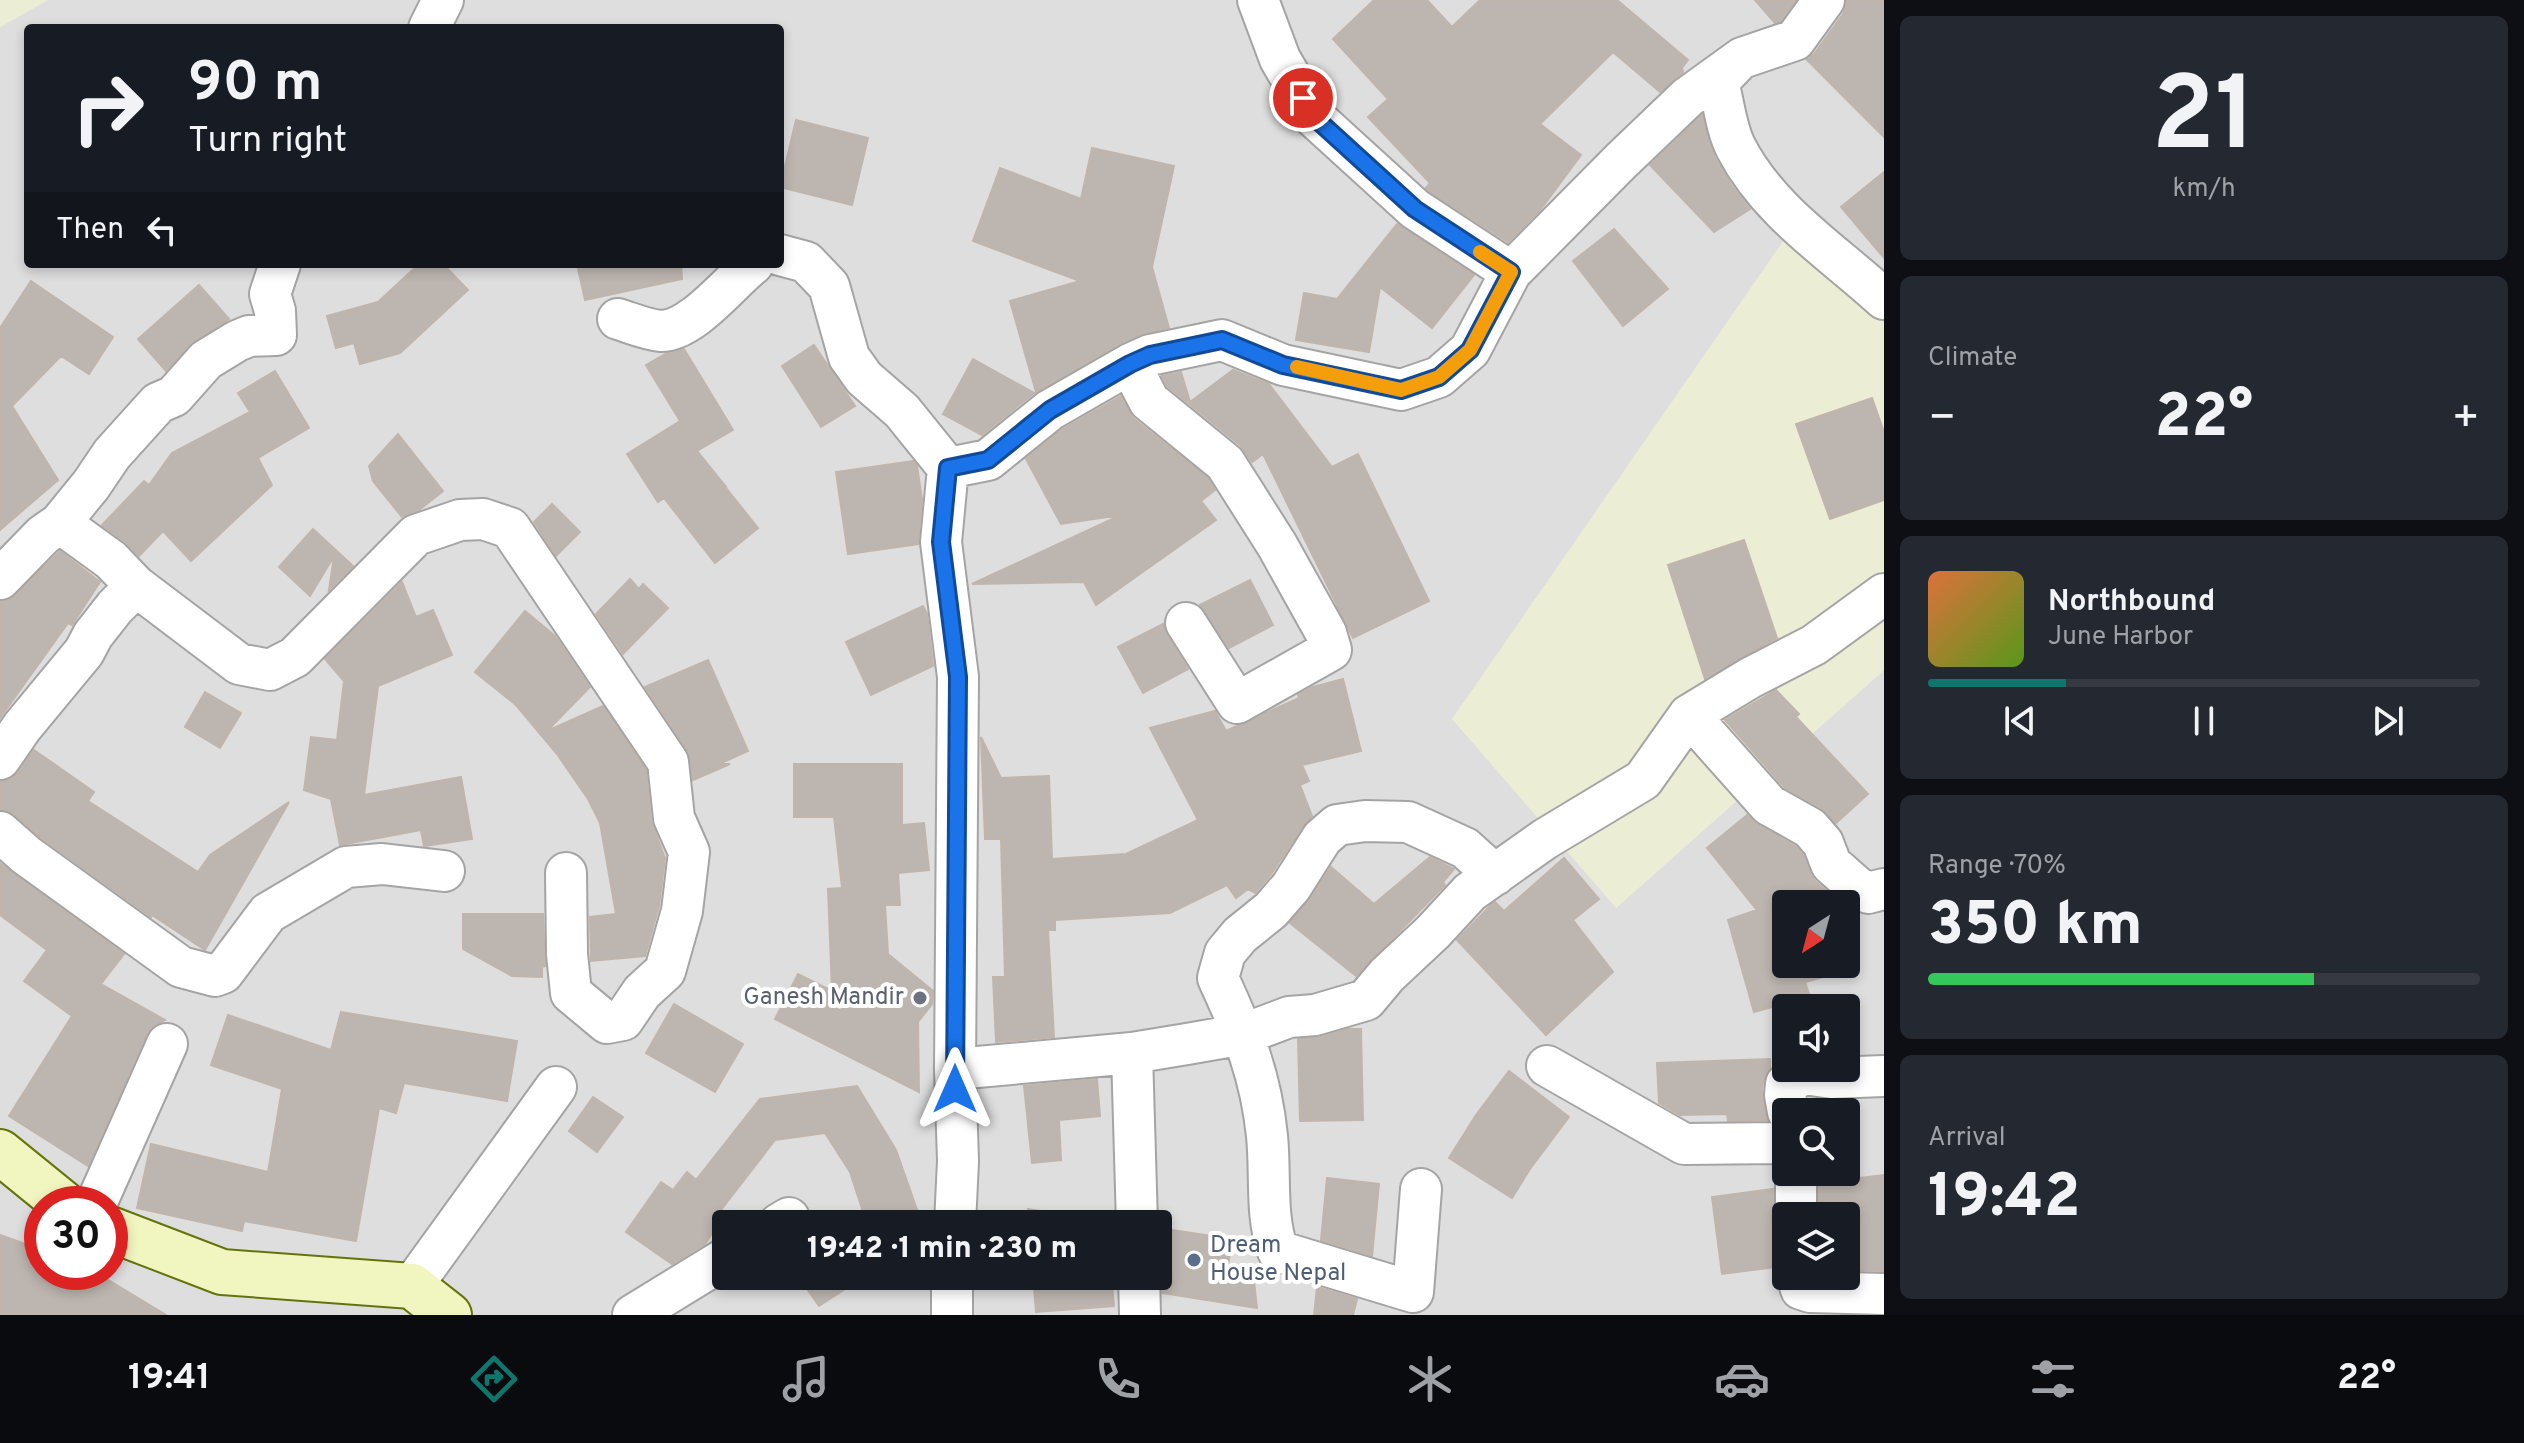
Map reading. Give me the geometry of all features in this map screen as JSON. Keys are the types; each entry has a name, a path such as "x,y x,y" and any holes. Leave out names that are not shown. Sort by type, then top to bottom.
{"street":[{"path":"431,24 443,0"},
{"path":"1258,0 1280,59 1314,117 1415,209 1511,272"},
{"path":"948,468 988,460 1050,410 1130,364 1150,355 1222,340 1283,365 1401,390 1439,377 1470,350 1511,272 1688,97 1742,58 1795,40 1824,0"},
{"path":"1742,58 1718,82 1735,146 1760,185 1795,224 1884,299"},
{"path":"784,256 806,262 829,286 849,357 864,378 902,411 948,468 941,542 958,677 956,1210"},
{"path":"0,579 43,535 60,523 112,454 158,403 174,396 206,360 249,336 276,335 275,311 270,294 279,268"},
{"path":"618,319 663,331 692,319 749,268"},
{"path":"1130,364 1149,401 1225,463 1277,545 1326,633 1331,650 1237,703 1186,623"},
{"path":"60,523 111,560 136,586 239,664 270,670 295,657 416,535 460,520 483,519 510,528 668,762 674,818 689,852 682,911 665,971 642,992 623,1020 607,1023 571,993 566,873"},
{"path":"0,759 22,727 84,652 108,615 136,586"},
{"path":"955,1069 1132,1053 1244,1034 1289,1017 1315,1015 1366,1000 1470,892 1545,839 1643,780 1689,715 1750,678 1814,645 1884,594"},
{"path":"1689,715 1769,805 1810,828 1823,843 1831,864 1868,893 1884,889"},
{"path":"1421,1189 1413,1292 1278,1251 1271,1232 1267,1137 1259,1082 1244,1034 1218,978 1225,953 1240,935 1271,910 1291,887 1322,838 1337,825 1365,821 1408,822 1465,848 1495,875"},
{"path":"0,832 26,855 181,967 215,976 223,973 268,913 346,867 382,864 444,871"},
{"path":"104,1186 167,1044"},
{"path":"1132,1053 1137,1210"},
{"path":"1547,1066 1684,1144 1772,1143"},
{"path":"1786,1098 1786,1084 1804,1074 1832,1078 1884,1076"},
{"path":"412,1286 556,1087"},
{"path":"0,1152 42,1186"},
{"path":"128,1236 222,1272 412,1286 449,1315"},
{"path":"633,1315 712,1267"},
{"path":"952,1290 952,1315"},
{"path":"1139,1290 1140,1315"},
{"path":"1804,1290 1884,1294"}],"shaded area":[{"path":"48,0 1884,0 1884,309 1616,908 1884,670 1884,1315 0,1315 0,27"}],"green space":[{"path":"0,0 48,0 0,27"},
{"path":"1795,224 1884,309 1884,670 1616,908 1452,719"}],"building":[{"path":"1374,0 1427,0 1452,27 1480,0 1617,0 1688,60 1682,68 1683,72 1660,92 1613,52 1540,124 1581,155 1541,209 1508,242 1429,191 1426,188 1430,183 1368,117 1388,99 1333,39"},
{"path":"1755,0 1796,0 1781,21 1775,23"},
{"path":"1847,0 1884,0 1884,137 1806,59 1814,54 1843,14"},
{"path":"1702,115 1715,158 1750,209 1714,232 1650,165"},
{"path":"796,120 868,138 852,205 784,188 784,170"},
{"path":"1092,148 1174,166 1152,267 1169,328 1121,343 1036,392 1010,301 1080,281 973,241 1000,168 1081,199"},
{"path":"1884,172 1884,258 1841,207"},
{"path":"1397,224 1474,275 1432,328 1380,287 1369,352 1296,340 1304,293 1337,299"},
{"path":"1614,229 1668,289 1623,326 1573,261"},
{"path":"415,268 447,268 468,290 400,353 360,364 354,343 336,348 327,316 378,302"},
{"path":"578,268 681,268 682,279 585,300"},
{"path":"31,281 113,337 89,374 61,356 12,406 58,480 0,530 0,328"},
{"path":"199,285 229,319 194,341 166,371 138,339"},
{"path":"814,345 855,406 821,427 782,366"},
{"path":"684,349 733,430 697,451 758,528 715,563 664,498 658,502 627,454 680,421 646,365 667,353"},
{"path":"973,359 1034,393 982,435 943,414"},
{"path":"1233,370 1269,384 1332,467 1358,454 1429,601 1353,638 1263,454 1252,462 1240,445 1167,386 1162,376 1181,372 1190,402"},
{"path":"275,371 309,428 258,458 272,485 191,561 163,531 139,556 102,525 144,481 149,485 172,453 250,412 238,393"},
{"path":"1121,396 1134,419 1208,478 1215,490 1201,501 1216,520 1096,605 1084,582 972,584 1121,515 1061,524 1026,459 1063,429"},
{"path":"1872,398 1884,432 1884,500 1830,519 1796,424"},
{"path":"398,434 443,491 419,510 402,517 373,481 369,466"},
{"path":"913,461 917,466 922,499 918,544 848,554 836,472"},
{"path":"552,504 580,532 556,556 534,522"},
{"path":"313,529 353,566 329,590 334,556 310,596 279,567"},
{"path":"1744,540 1777,638 1705,679 1668,565"},
{"path":"60,551 100,582 72,625 68,623 0,718 0,602 16,595"},
{"path":"630,579 639,589 643,584 668,608 623,654 596,614"},
{"path":"1250,580 1273,625 1229,648 1200,605"},
{"path":"402,582 416,617 433,610 452,655 378,686 364,795 461,777 472,839 424,846 421,830 340,845 331,799 304,790 311,737 337,740 344,681 325,659"},
{"path":"923,606 927,614 933,666 871,695 846,642"},
{"path":"525,611 555,636 590,687 547,731 603,706 646,770 651,821 665,858 659,906 645,956 591,961 590,917 616,914 600,823 588,799 557,754 516,705 475,672"},
{"path":"1163,624 1188,669 1143,693 1118,647"},
{"path":"708,660 748,751 719,764 730,764 693,780 687,750 645,687"},
{"path":"1343,679 1361,751 1302,765 1309,781 1300,785 1312,816 1255,893 1248,889 1236,898 1227,885 1170,913 1055,920 1055,930 1048,930 1054,1037 996,1042 993,977 1005,977 1001,839 985,839 981,737 1001,778 1049,776 1052,859 1126,854 1198,820 1150,728 1215,711 1226,731 1299,698 1298,695 1313,687"},
{"path":"1776,690 1799,714 1796,717 1868,794 1836,823 1821,808 1784,787 1725,720"},
{"path":"205,692 241,713 220,748 185,727"},
{"path":"34,750 94,792 88,801 198,872 210,855 289,802 205,950 151,917 40,837 15,815 0,810 0,782 18,773"},
{"path":"794,764 902,764 902,825 924,823 929,870 898,873 900,905 885,905 888,954 933,991 932,1004 918,1022 919,1092 775,1019 798,974 832,991 828,889 842,888 834,817 794,817"},
{"path":"1747,815 1758,825 1795,846 1803,855 1815,881 1825,890 1772,890 1772,978 1820,978 1805,982 1809,994 1772,994 1772,1007 1754,1012 1728,920 1757,910 1707,848"},
{"path":"1430,857 1454,869 1443,882 1445,885 1356,976 1290,923 1331,867 1374,904"},
{"path":"1564,858 1599,899 1573,920 1613,972 1546,1035 1457,940 1491,905 1495,902 1504,911"},
{"path":"0,863 124,954 101,984 165,1020 153,1026 146,1035 88,1166 9,1116 72,1016 24,981 47,950 0,915"},
{"path":"463,914 543,914 545,966 542,967 542,977 512,976 463,949"},
{"path":"674,1004 743,1044 715,1092 646,1053"},
{"path":"341,1012 517,1041 507,1101 404,1083 396,1113 379,1108 356,1241 244,1221 242,1231 137,1208 151,1144 268,1172 282,1089 211,1065 228,1015 331,1050"},
{"path":"1347,1029 1361,1029 1363,1120 1300,1121 1298,1039 1321,1037"},
{"path":"1770,1059 1762,1093 1767,1120 1728,1121 1727,1114 1680,1115 1659,1103 1657,1063"},
{"path":"1509,1071 1569,1117 1512,1198 1449,1158"},
{"path":"1097,1079 1100,1116 1059,1120 1061,1160 1032,1163 1024,1086"},
{"path":"857,1086 896,1150 917,1210 862,1210 850,1172 825,1133 775,1140 721,1210 712,1210 712,1234 705,1244 672,1264 626,1232 661,1182 673,1190 687,1172 696,1180 760,1099"},
{"path":"593,1097 623,1117 597,1152 569,1131"},
{"path":"1884,1175 1884,1271 1860,1270 1860,1202 1819,1202 1819,1186 1860,1186 1860,1178"},
{"path":"1327,1178 1379,1184 1372,1256 1321,1240"},
{"path":"1773,1189 1772,1268 1722,1274 1712,1197"},
{"name":"Dream House Nepal","path":"1172,1230 1232,1239 1228,1266 1253,1272 1257,1308 1162,1293 1162,1290 1172,1290"},
{"path":"0,1235 24,1244 24,1290 125,1290 166,1315 0,1315"},
{"path":"1317,1287 1357,1299 1353,1315 1314,1315"},
{"path":"808,1290 844,1290 819,1306"},
{"path":"1034,1290 1112,1290 1114,1306 1036,1312"}],"slow traffic":[{"path":"1297,367 1401,390 1439,377 1470,350 1511,272 1480,252"}],"place":[{"name":"Ganesh Mandir","path":"920,998"},
{"name":"Dream House Nepal","path":"1194,1260"}],"route":[{"path":"955,1089 958,677 941,542 948,468 988,460 1050,410 1130,364 1150,355 1222,340 1283,365 1401,390 1439,377 1470,350 1511,272 1415,209 1314,117 1303,98"}]}
